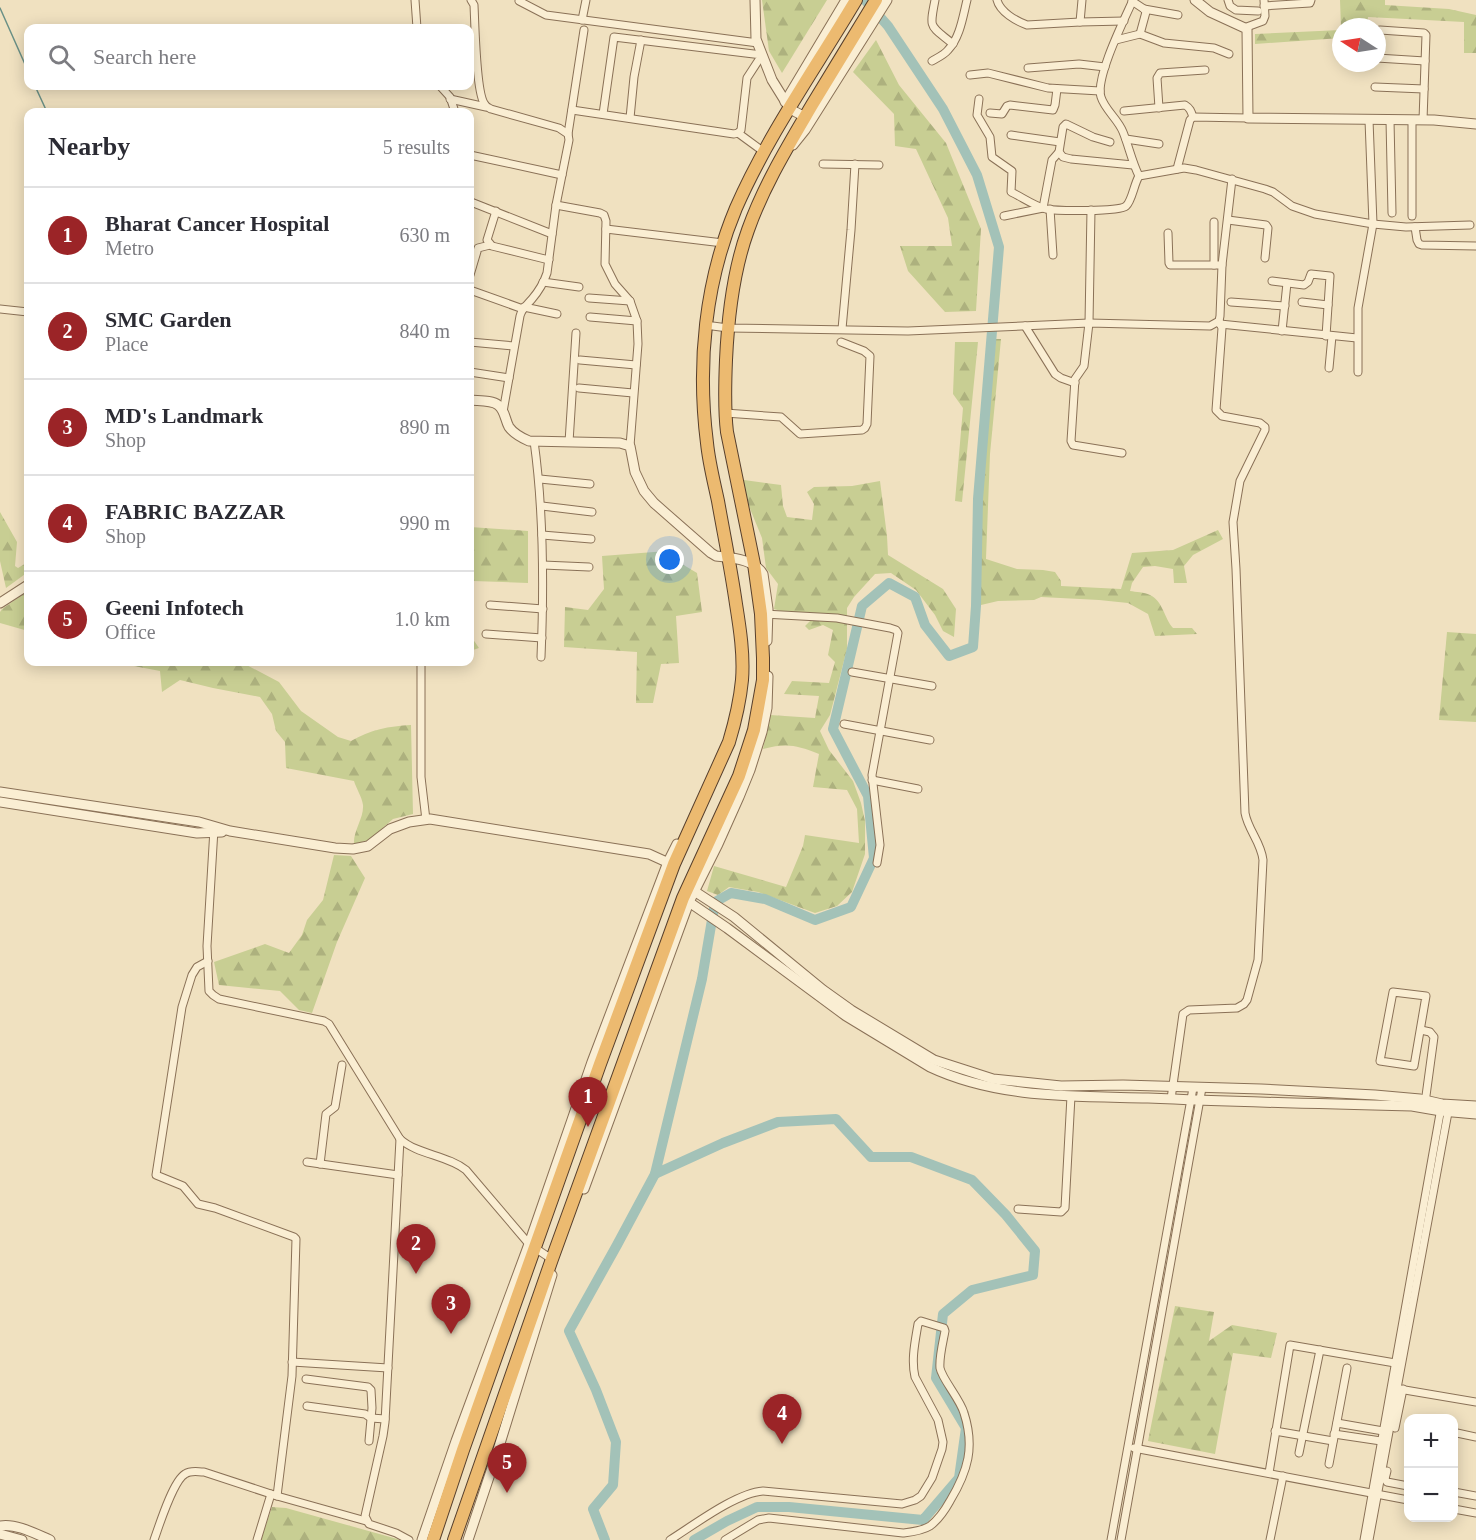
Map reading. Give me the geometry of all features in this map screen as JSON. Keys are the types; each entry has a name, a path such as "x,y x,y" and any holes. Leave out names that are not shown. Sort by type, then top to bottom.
{"highway":[{"path":"433,1540 457,1452 499,1348 532,1247 671,863 729,742 734,724 742,680 741,637 707,446 703,409 702,354 705,325 716,268 736,208 788,105 840,19 856,0"},
{"path":"454,1540 526,1346 554,1260 739,776 754,730 763,680 765,614 725,412 728,328 732,293 742,248 755,212 778,162 809,118 859,36 876,0"},
{"path":"711,469 734,464"},
{"path":"487,1358 499,1348"}],"street":[{"path":"415,0 417,24"},
{"path":"582,20 586,0"},
{"path":"755,0 756,39 772,80 788,105 809,118"},
{"path":"840,19 846,0"},
{"path":"859,36 887,0"},
{"path":"936,0 930,22 953,44"},
{"path":"932,62 953,44 967,0"},
{"path":"997,0 998,5 1019,22 1032,26 1080,21 1124,21"},
{"path":"1080,21 1082,0"},
{"path":"1195,0 1210,12 1247,29 1248,118"},
{"path":"1228,0 1230,6 1236,10 1258,11"},
{"path":"1244,28 1263,21 1264,3 1305,4 1310,3 1311,0"},
{"path":"472,1 479,85 483,103 486,106"},
{"path":"519,1 546,15 758,44"},
{"path":"1139,176 1120,125 1102,100 1100,84 1132,1 1144,9 1179,15"},
{"path":"1140,34 1146,15 1144,9"},
{"path":"503,412 520,316 547,273 585,30"},
{"path":"1386,30 1424,33 1426,37 1423,120"},
{"path":"1116,40 1140,34 1164,43 1214,48 1229,54"},
{"path":"603,114 614,37 762,55"},
{"path":"630,118 641,40"},
{"path":"738,134 741,130 747,78 762,55"},
{"path":"1386,59 1425,61"},
{"path":"1029,68 1079,64 1105,67"},
{"path":"1159,108 1158,78 1161,73 1205,70"},
{"path":"970,75 988,73 1043,87 1100,92"},
{"path":"1376,87 1424,88"},
{"path":"990,113 1002,114 1010,105 1053,110 1057,88"},
{"path":"443,90 453,108"},
{"path":"450,99 486,106 560,128 568,134"},
{"path":"980,99 977,115 990,137 992,157 1012,171 1011,192 1046,208"},
{"path":"1124,111 1185,105 1189,107 1193,117"},
{"path":"572,110 738,134 764,152"},
{"path":"1193,117 1423,120 1476,124"},
{"path":"1177,169 1190,120 1193,117"},
{"path":"1358,372 1358,308 1373,224 1369,120"},
{"path":"1390,120 1392,213"},
{"path":"1412,216 1413,120"},
{"path":"1053,255 1046,208 1052,160 1059,152 1062,127 1066,124 1093,137 1110,142"},
{"path":"1011,135 1060,142"},
{"path":"1126,139 1159,144"},
{"path":"1059,152 1063,157 1071,159 1134,165"},
{"path":"474,156 562,175"},
{"path":"823,164 879,165"},
{"path":"842,329 852,230 855,164"},
{"path":"1004,216 1046,208 1117,209 1128,205 1139,176 1177,169 1196,170 1273,192 1292,206 1309,213 1373,224 1415,227 1470,225"},
{"path":"1218,265 1228,220 1232,179"},
{"path":"474,203 552,234"},
{"path":"556,205 604,215 606,221 605,264 615,284 630,301 637,321 638,344 630,446 635,472 644,491 654,503 716,556 754,564"},
{"path":"1091,210 1089,323 1084,366 1075,382 1071,438 1072,444 1122,453"},
{"path":"490,244 487,240 496,211"},
{"path":"1228,220 1266,225 1268,228 1265,258"},
{"path":"1188,1114 1174,1100 1172,1088 1183,1014 1189,1010 1237,1008 1244,1004 1259,954 1263,860 1261,848 1249,828 1245,813 1233,527 1240,481 1265,427 1260,423 1222,416 1216,410 1222,328 1214,222"},
{"path":"1415,227 1417,240 1422,245 1476,246"},
{"path":"606,229 723,243"},
{"path":"1168,233 1170,265 1218,265"},
{"path":"474,262 478,248 490,244 549,260"},
{"path":"1272,281 1304,285 1311,274 1328,275 1330,278 1329,368"},
{"path":"543,282 579,287"},
{"path":"1282,331 1287,283"},
{"path":"474,291 524,308 557,314"},
{"path":"589,298 630,301"},
{"path":"1231,302 1284,306"},
{"path":"1302,302 1328,305"},
{"path":"0,309 24,312"},
{"path":"590,317 637,321"},
{"path":"705,325 728,328 908,331 1089,323 1210,326 1220,322 1357,338"},
{"path":"1025,326 1055,374 1075,382"},
{"path":"570,442 576,333"},
{"path":"474,342 514,346"},
{"path":"725,412 781,417 800,434 862,430 867,424 870,356 864,351 841,342"},
{"path":"580,360 636,365"},
{"path":"474,373 509,378"},
{"path":"579,388 633,393"},
{"path":"474,400 498,405 509,428 529,441 620,443 630,446"},
{"path":"534,441 542,506 541,657"},
{"path":"540,479 590,484"},
{"path":"542,506 592,512"},
{"path":"542,535 591,539"},
{"path":"543,565 589,567"},
{"path":"0,603 24,588"},
{"path":"490,605 543,609"},
{"path":"765,614 837,618 890,628 898,633 872,780 879,845 877,863"},
{"path":"486,634 542,638"},
{"path":"421,666 421,777 426,820"},
{"path":"852,672 932,686"},
{"path":"844,724 930,740"},
{"path":"872,780 918,789"},
{"path":"0,792 199,822 214,830"},
{"path":"0,802 197,833 214,830 230,831 353,849 368,846 390,830 409,822 426,820 649,854 671,863"},
{"path":"214,830 207,946 209,991 219,999 319,1019 329,1024 400,1139 409,1146 454,1163 465,1170 532,1247 554,1260"},
{"path":"692,897 734,917 851,1010 934,1060 992,1083 1001,1090 1071,1096 1195,1101 1412,1106 1425,1104"},
{"path":"692,897 727,928 846,1017 920,1062 943,1073 992,1083 1060,1086 1123,1085 1375,1095 1476,1114"},
{"path":"208,961 197,968 192,975 182,1007 156,1175 183,1186 198,1204 215,1208 296,1239 292,1376 274,1495 257,1540"},
{"path":"1393,992 1426,996 1420,1030 1414,1066 1380,1061 1393,992"},
{"path":"1420,1030 1430,1032 1434,1037 1425,1104"},
{"path":"320,1164 326,1114 335,1107 342,1065"},
{"path":"1112,1540 1133,1447 1197,1088"},
{"path":"1018,1209 1061,1212 1065,1208 1071,1096"},
{"path":"1121,1540 1133,1447 1188,1114 1195,1101"},
{"path":"1445,1108 1476,1106"},
{"path":"1404,1485 1387,1482 1385,1479 1397,1388 1395,1363 1445,1108"},
{"path":"1364,1540 1397,1388 1445,1108"},
{"path":"366,1521 366,1506 383,1436 386,1409 400,1139"},
{"path":"307,1162 398,1175"},
{"path":"422,1540 457,1452 487,1358 532,1247"},
{"path":"670,1540 731,1502 754,1491 902,1504 921,1496 932,1478 943,1442 938,1420 913,1370 918,1324 921,1321 944,1328 941,1371 965,1414 970,1440 967,1467 958,1487 945,1509 929,1527 903,1533 769,1518 758,1520 725,1540"},
{"path":"1269,1473 1290,1345 1395,1363"},
{"path":"468,1540 498,1450 526,1346"},
{"path":"1299,1453 1320,1350"},
{"path":"292,1362 388,1368"},
{"path":"1329,1464 1347,1368"},
{"path":"306,1379 368,1387 372,1394 372,1408 368,1416 369,1441"},
{"path":"1397,1388 1476,1402"},
{"path":"1370,1540 1381,1441 1397,1388"},
{"path":"307,1406 385,1419"},
{"path":"372,1408 386,1409"},
{"path":"1336,1423 1383,1431"},
{"path":"1275,1431 1302,1436 1381,1441"},
{"path":"1458,1433 1476,1437"},
{"path":"1133,1447 1404,1499"},
{"path":"153,1540 177,1482 185,1474 193,1471 204,1472 366,1521 409,1540"},
{"path":"1270,1540 1283,1476"},
{"path":"1458,1493 1476,1496"},
{"path":"1458,1510 1476,1513"},
{"path":"0,1526 14,1526 36,1537 50,1540"},
{"path":"0,1534 21,1540"}],"green space":[{"path":"762,0 827,0 782,73 769,51"},
{"path":"1340,0 1385,0 1385,5 1449,9 1476,15 1476,53 1464,53 1464,22 1368,17 1341,18"},
{"path":"1332,30 1332,39 1255,44 1255,34"},
{"path":"876,40 899,85 946,143 981,229 976,311 945,312 908,271 900,246 952,246 948,218 916,149 895,146 894,114 853,72"},
{"path":"996,339 1001,339 990,454 986,559 1017,569 1055,572 1061,581 1061,586 1121,589 1132,553 1173,550 1218,530 1223,539 1193,555 1184,566 1187,583 1174,583 1173,569 1143,567 1132,583 1130,591 1145,593 1154,598 1161,605 1173,628 1192,628 1197,634 1155,636 1148,614 1128,603 1041,597 1034,600 998,601 981,605 982,479"},
{"path":"955,342 978,342 962,502 955,501 963,408 953,394"},
{"path":"744,480 781,485 783,506 787,517 812,520 814,504 807,492 814,487 852,486 880,481 888,555 943,589 956,609 954,637 943,631 935,615 916,590 891,573 875,574 847,608 847,649 830,715 820,731 829,750 853,781 865,821 865,854 852,892 837,906 815,913 758,892 729,887 718,895 707,891 714,866 786,887 803,846 805,835 859,843 857,809 847,790 813,787 819,754 791,746 763,749 770,715 815,718 819,696 784,694 792,681 829,683 835,662 828,655 833,630 823,625 809,630 805,626 811,620 774,609 778,584 766,568 762,538 744,494"},
{"path":"0,512 17,542 15,566 18,568 24,564 24,575 6,588 0,561"},
{"path":"474,527 528,531 528,583 474,581"},
{"path":"667,551 677,561 697,573 702,612 676,616 679,663 661,664 653,703 636,703 637,652 564,647 565,607 588,610 604,589 602,556"},
{"path":"24,594 24,630 0,623 2,609"},
{"path":"1447,632 1476,634 1476,722 1439,720"},
{"path":"134,666 249,666 279,682 301,711 338,737 351,741 380,729 411,725 413,814 393,819 369,840 354,844 363,805 354,781 286,768 285,742 276,731 272,714 260,697 180,680 162,692 160,671"},
{"path":"334,855 351,856 365,878 337,942 312,1013 299,1010 280,991 219,985 214,962 265,944 289,953 302,935 307,920 323,900"},
{"path":"1175,1306 1214,1312 1209,1341 1232,1325 1277,1333 1271,1358 1233,1353 1215,1454 1148,1441"},
{"path":"272,1507 286,1508 401,1540 261,1540"}],"waterway":[{"path":"694,1540 757,1507 789,1507 923,1520 959,1478 966,1428 936,1378 943,1314 972,1290 1033,1275 1035,1251 1006,1215 972,1180 911,1157 871,1157 836,1119 778,1122 723,1143 655,1174 702,979 715,902 731,893 765,899 815,920 851,907 874,858 868,796 833,729 862,606 889,583 915,597 925,625 949,656 973,647 978,499 999,247 977,175 943,109 888,26 865,0"},
{"path":"0,8 24,62"},
{"path":"37,90 45,108"},
{"path":"605,1540 593,1509 613,1485 616,1442 596,1390 569,1331 655,1174"}],"place":[{"name":"Bharat Cancer Hospital","path":"588,1127"},
{"name":"SMC Garden","path":"416,1274"},
{"name":"MD's Landmark","path":"451,1334"},
{"name":"FABRIC BAZZAR","path":"782,1444"},
{"name":"Geeni Infotech","path":"507,1493"}]}
